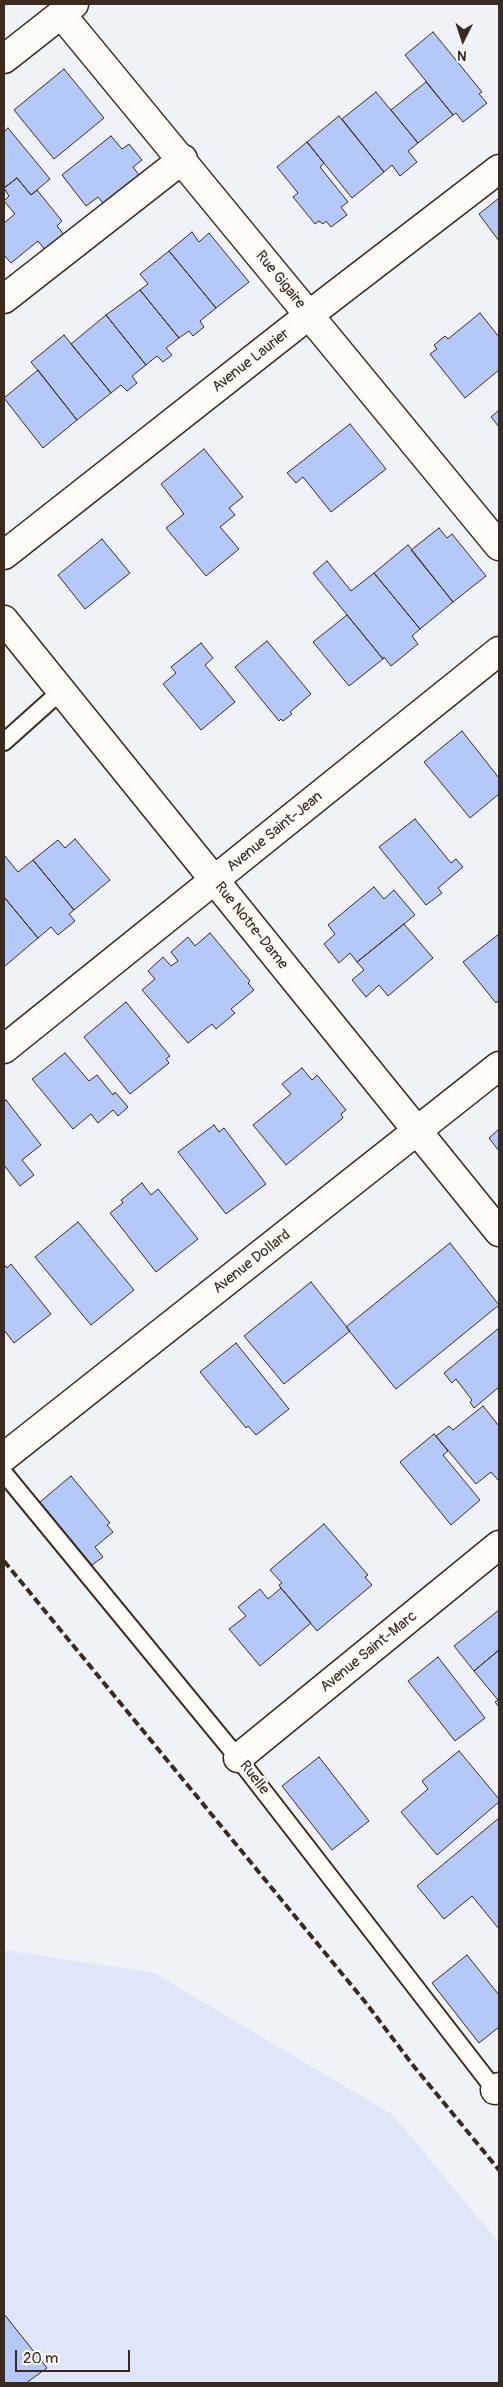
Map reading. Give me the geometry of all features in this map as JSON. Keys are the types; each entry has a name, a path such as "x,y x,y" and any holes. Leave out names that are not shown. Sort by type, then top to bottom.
{"street":[{"path":"4,59 68,9"},
{"name":"Rue Gigaire","path":"68,9 183,159 499,546"},
{"path":"4,299 183,159"},
{"name":"Avenue Laurier","path":"4,555 309,315 499,169"},
{"name":"Rue Notre-Dame","path":"4,620 499,1232"},
{"name":"Avenue Saint-Jean","path":"4,1049 499,651"},
{"name":"Avenue Dollard","path":"4,1457 499,1066"},
{"name":"Avenue Saint-Marc","path":"238,1758 499,1545"}],"lane":[{"path":"4,742 62,691"},
{"name":"Ruelle","path":"4,1473 238,1758 497,2089"}],"shaded area":[{"path":"4,1950 154,1973 393,2115 499,2243 499,2383 4,2383"}],"building":[{"path":"433,32 482,92 479,94 487,103 463,122 456,113 453,115 405,55"},
{"path":"64,69 104,118 54,159 14,110"},
{"path":"426,82 453,115 418,143 391,110"},
{"path":"376,92 418,143 408,151 417,162 400,176 392,165 384,172 342,119"},
{"path":"339,116 384,172 352,198 307,142"},
{"path":"8,128 50,179 31,195 17,178 4,188 4,132"},
{"path":"111,136 122,149 129,144 142,160 133,167 139,175 103,203 98,197 86,206 62,175"},
{"path":"307,142 324,163 320,167 348,202 341,207 347,215 331,227 326,221 323,224 319,221 315,224 293,197 298,193 277,167"},
{"path":"17,178 31,195 37,190 62,221 57,226 65,236 46,251 38,241 11,263 4,255 4,223 15,214 4,201 9,196 4,188"},
{"path":"499,198 499,241 479,214"},
{"path":"192,232 199,242 209,233 249,282 216,308 169,251"},
{"path":"169,251 216,308 200,321 204,327 193,336 189,331 179,338 140,290 148,284 140,274"},
{"path":"140,290 179,338 166,348 172,355 163,362 157,356 146,365 106,315"},
{"path":"480,313 499,337 499,370 465,398 430,354 437,349 434,345 445,336 448,339"},
{"path":"106,315 146,365 132,376 137,383 127,391 121,385 111,393 71,344"},
{"path":"64,335 111,393 77,420 31,362"},
{"path":"38,370 77,420 43,448 4,398"},
{"path":"499,410 499,427 491,417"},
{"path":"350,424 386,469 331,512 303,477 296,483 287,473"},
{"path":"204,449 243,497 229,508 235,515 220,527 239,549 206,576 166,528 184,514 161,484"},
{"path":"439,528 447,538 452,534 486,576 453,602 411,550"},
{"path":"102,539 130,573 85,609 58,575"},
{"path":"408,545 453,602 420,629 374,573"},
{"path":"327,561 351,591 374,573 420,629 412,636 418,644 391,666 384,657 383,659 313,573"},
{"path":"347,615 383,659 349,686 313,642"},
{"path":"267,641 311,694 290,712 292,714 283,721 281,719 279,721 235,667"},
{"path":"201,643 213,658 205,665 235,702 201,730 163,684 176,673 171,667"},
{"path":"462,731 499,778 499,794 470,818 424,762"},
{"path":"415,819 451,863 456,859 463,867 438,888 442,893 426,905 379,847"},
{"path":"75,839 110,880 74,910 33,860 58,840 65,848"},
{"path":"4,855 18,872 33,860 74,910 69,914 75,921 58,935 51,927 38,938 4,897"},
{"path":"374,887 384,899 394,890 415,915 357,962 350,953 339,963 324,944 335,934 328,925"},
{"path":"4,897 38,938 5,966 4,964"},
{"path":"404,924 433,958 388,996 379,985 366,997 352,980 364,970 357,962"},
{"path":"210,933 250,981 248,983 254,990 231,1009 235,1013 216,1029 212,1024 188,1043 142,990 155,979 148,971 163,957 171,966 178,961 171,952 188,937 195,946"},
{"path":"499,934 499,1000 496,1003 463,962"},
{"path":"126,1002 170,1056 166,1059 169,1063 130,1094 84,1037"},
{"path":"65,1053 89,1081 97,1075 113,1095 115,1092 128,1107 118,1116 113,1110 98,1123 91,1114 73,1129 32,1079"},
{"path":"302,1068 312,1080 317,1075 346,1110 341,1114 343,1118 286,1165 253,1125 291,1094 282,1084"},
{"path":"6,1100 41,1145 22,1160 34,1175 20,1186 4,1165 4,1102"},
{"path":"214,1125 219,1132 224,1128 266,1184 226,1214 178,1152"},
{"path":"499,1129 499,1151 489,1138"},
{"path":"142,1183 151,1195 158,1189 198,1239 156,1272 110,1213 123,1203 121,1200"},
{"path":"78,1222 134,1290 91,1325 35,1257"},
{"path":"450,1243 499,1305 396,1389 346,1327"},
{"path":"4,1264 7,1268 11,1264 51,1314 14,1343 4,1330"},
{"path":"311,1282 350,1331 284,1384 244,1336"},
{"path":"499,1328 499,1387 474,1408 470,1402 472,1400 456,1379 452,1383 444,1373"},
{"path":"236,1343 289,1409 256,1435 248,1426 246,1428 200,1372"},
{"path":"483,1406 499,1426 499,1479 491,1472 476,1484 436,1436 449,1426 453,1430"},
{"path":"434,1434 448,1451 443,1455 480,1500 451,1525 400,1462"},
{"path":"71,1476 110,1523 107,1525 113,1532 95,1547 103,1557 92,1565 40,1502"},
{"path":"324,1524 368,1575 365,1577 372,1585 317,1631 281,1588 279,1585 282,1583 270,1570"},
{"path":"281,1588 311,1623 260,1666 229,1629 246,1616 238,1607 260,1589 268,1599"},
{"path":"499,1610 499,1650 474,1671 454,1646"},
{"path":"499,1650 499,1707 495,1702 498,1700 474,1671"},
{"path":"438,1657 485,1718 455,1741 408,1681"},
{"path":"459,1751 499,1799 499,1802 437,1855 401,1812 428,1789 422,1781"},
{"path":"319,1757 369,1821 332,1850 282,1786"},
{"path":"499,1818 499,1929 472,1896 444,1919 417,1886"},
{"path":"467,1955 499,1995 499,2027 479,2043 432,1983"},
{"path":"4,2314 47,2368 26,2383 4,2383"}],"railway":[{"path":"4,1561 366,2003 412,2064 499,2170"}]}
